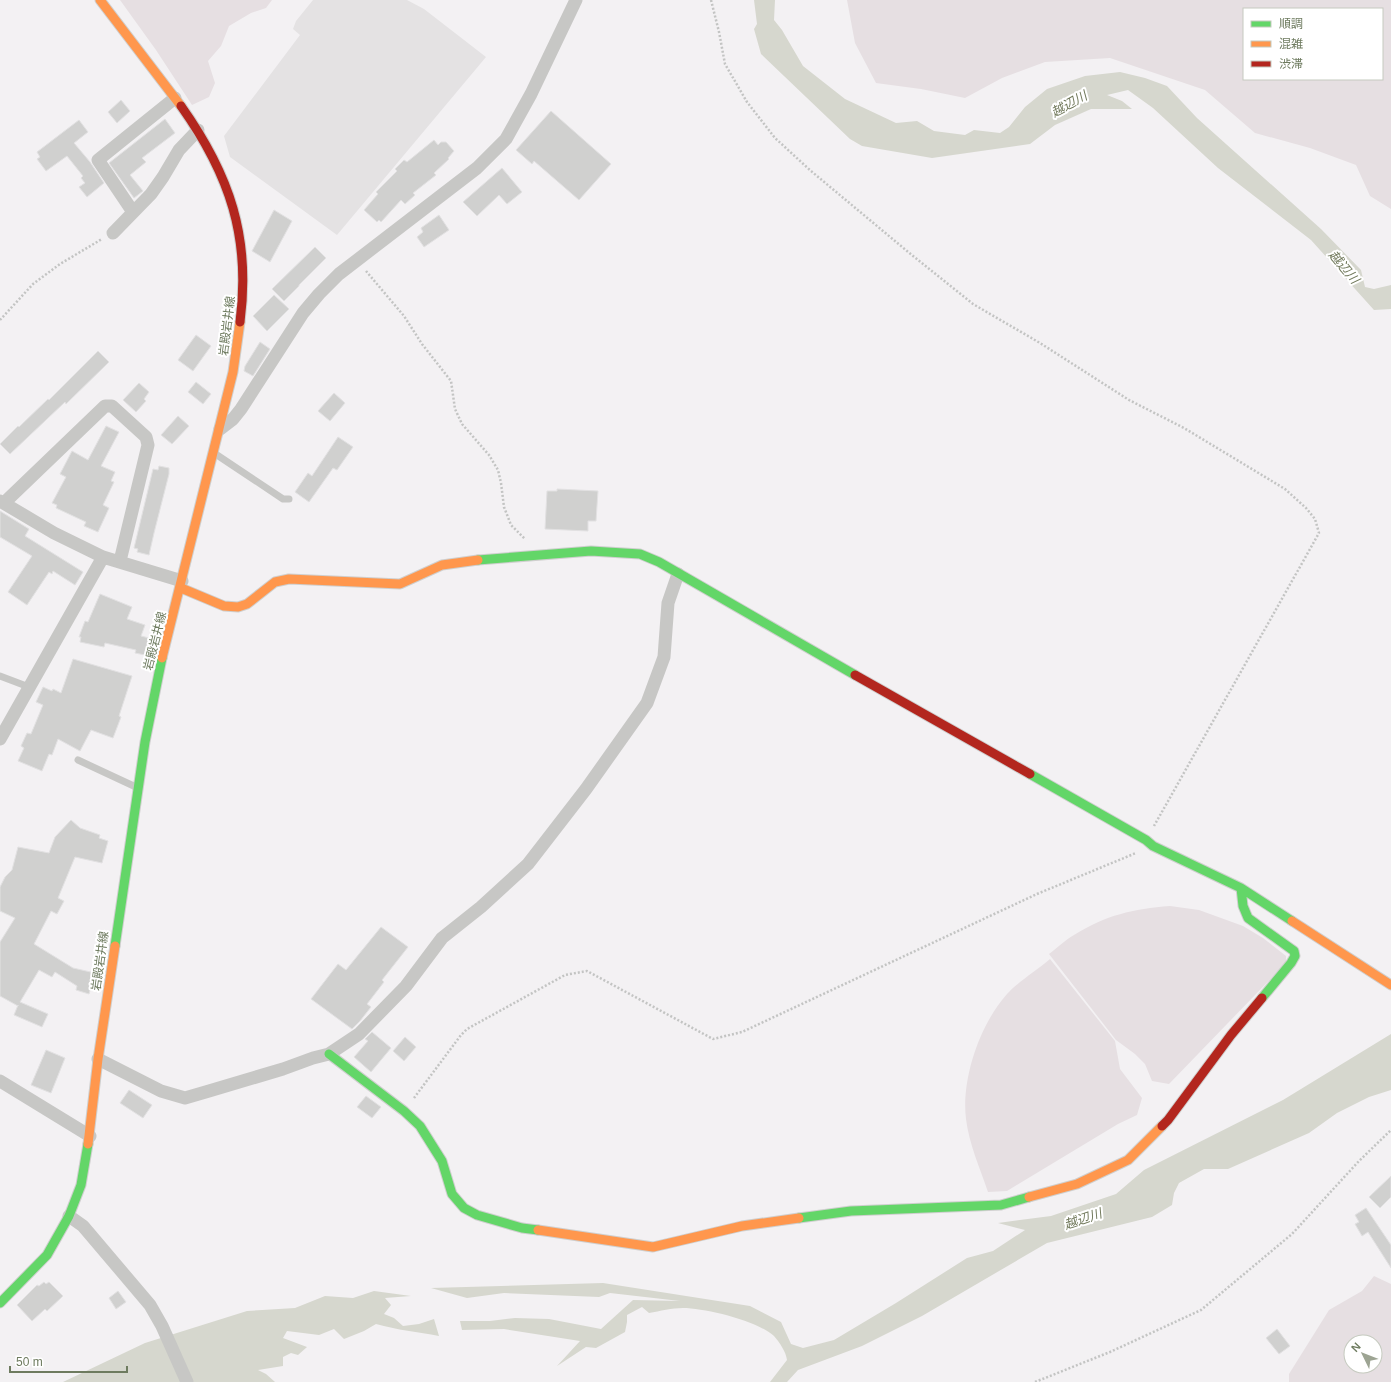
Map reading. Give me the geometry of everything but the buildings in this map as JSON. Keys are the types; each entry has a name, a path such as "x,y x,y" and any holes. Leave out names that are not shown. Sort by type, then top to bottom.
{"street":[{"name":"岩殿岩井線","path":"0,1303 47,1255 69,1216 81,1185 90,1136 98,1059 145,742 181,584 233,372 243,298 243,266 234,209 213,157 198,130 175,98 100,0"},
{"path":"220,429 233,419 241,409 303,313 319,294 339,274 477,168 506,139 531,94 576,0"},
{"path":"133,212 98,160 175,98"},
{"path":"113,233 151,194 179,150 198,130"},
{"path":"120,561 148,445 146,437 112,406 105,406 2,502 54,533 103,557 120,561 181,584 224,606 238,607 247,604 275,582 289,579 400,584 442,565 486,559 591,551 640,554 659,562 1149,843 1241,888 1391,985"},
{"path":"0,739 103,557"},
{"path":"98,1059 161,1091 185,1098 330,1054 359,1034 406,986 442,938 481,907 528,864 586,789 647,702 664,657 668,603 678,574"},
{"path":"330,1054 404,1111 420,1126 442,1161 452,1194 464,1208 476,1215 530,1229 653,1247 742,1226 850,1211 1001,1204 1077,1184 1128,1160 1168,1120 1231,1035 1291,963 1295,956 1294,951 1248,918 1243,906 1241,888"},
{"path":"0,1081 90,1136"},
{"path":"69,1216 83,1226 150,1305 162,1326 187,1382"}],"lane":[{"path":"214,453 283,499 289,499"},
{"path":"0,676 29,687"},
{"path":"78,760 138,788"}],"path":[{"path":"404,1111 461,1034 467,1029 565,975 588,971 713,1039 742,1032 1036,894 1149,843 1319,533 1314,519 1306,508 1285,489 1184,428 1129,400 1040,343 973,304 811,171 775,138 747,102 725,64 711,0"},
{"path":"0,320 33,284 60,264 113,233"},
{"path":"357,260 404,316 422,344 451,381 455,409 462,424 489,455 498,470 504,507 511,524 543,555"},
{"path":"1035,1382 1110,1352 1201,1310 1292,1234 1359,1161 1391,1130"}],"shaded area":[{"path":"120,0 272,0 266,8 251,13 229,26 221,46 208,61 215,83 209,97 192,105 156,50"},
{"path":"313,0 407,0 424,9 486,57 337,235 230,157 224,136 300,35 293,29 296,21"},
{"path":"847,0 1391,0 1391,209 1370,196 1356,165 1310,148 1255,133 1205,90 1110,58 1045,62 1002,78 965,98 921,89 876,83 855,43"},
{"path":"1170,906 1199,910 1243,926 1263,938 1286,956 1286,963 1169,1084 1152,1081 1145,1064 1135,1054 1116,1040 1049,954 1071,937 1097,922 1132,911"},
{"path":"1050,959 1115,1041 1120,1069 1142,1098 1137,1115 1118,1124 1007,1191 988,1192 972,1147 966,1119 966,1087 974,1053 988,1021 997,1006 1011,990"},
{"path":"1374,1276 1391,1284 1391,1382 1289,1382 1289,1374 1329,1310 1362,1291"}],"water":[{"name":"越辺川","path":"754,0 775,0 774,20 782,30 803,66 845,99 896,123 917,121 934,131 965,135 974,130 1000,133 1009,127 1025,107 1047,89 1085,76 1120,72 1145,78 1167,86 1197,118 1321,229 1361,270 1365,287 1374,289 1391,285 1391,309 1374,310 1311,240 1218,168 1153,108 1128,90 1107,95 1122,101 1132,109 1091,109 1055,125 1030,144 932,158 862,146 850,139 761,54 754,29 757,24"},
{"name":"越辺川","path":"1391,1034 1391,1090 1369,1097 1337,1113 1309,1133 1228,1169 1204,1169 1179,1183 1174,1193 1172,1205 1152,1217 1047,1243 922,1316 862,1346 798,1370 787,1382 770,1382 787,1360 782,1348 774,1336 756,1325 731,1316 704,1310 679,1308 649,1313 642,1307 627,1315 625,1332 596,1348 586,1347 557,1366 580,1341 504,1329 462,1330 460,1321 490,1321 515,1318 549,1319 601,1329 633,1300 680,1301 610,1293 599,1297 504,1293 467,1298 431,1288 603,1283 750,1306 781,1322 791,1344 803,1348 834,1340 967,1258 993,1251 1025,1230 998,1223 1051,1216 1116,1194 1144,1170 1283,1100"},
{"path":"374,1291 411,1296 385,1298 391,1305 384,1314 394,1318 403,1326 419,1324 434,1319 439,1336 376,1324 364,1331 344,1339 334,1329 319,1335 287,1331 283,1338 307,1347 298,1355 291,1353 283,1357 283,1366 258,1370 266,1374 275,1382 63,1382 145,1343 247,1311 295,1308 325,1296 353,1298"}],"traffic: fast":[{"path":"478,560 591,551 640,554 659,562 855,675"},
{"path":"115,946 145,742 162,658"},
{"path":"1030,774 1146,840 1153,846 1241,888 1292,921"},
{"path":"1241,888 1243,906 1248,918 1294,951 1295,956 1262,998"},
{"path":"329,1054 404,1111 420,1126 442,1161 452,1194 464,1208 477,1215 522,1228 538,1230"},
{"path":"0,1303 47,1255 69,1216 81,1185 88,1144"},
{"path":"799,1218 851,1211 1001,1205 1029,1197"}],"traffic: slow":[{"path":"100,0 181,106"},
{"path":"162,658 233,372 240,322"},
{"path":"181,588 224,606 238,607 247,604 275,582 289,579 400,584 442,565 478,560"},
{"path":"1292,921 1391,985"},
{"path":"88,1144 98,1059 115,946"},
{"path":"1029,1197 1077,1184 1128,1160 1162,1126"},
{"path":"538,1230 653,1247 742,1226 799,1218"}],"traffic: jam":[{"path":"181,106 212,157 233,208 239,235 242,263 243,291 240,322"},
{"path":"855,675 1030,774"},
{"path":"1162,1126 1231,1035 1262,998"}]}
